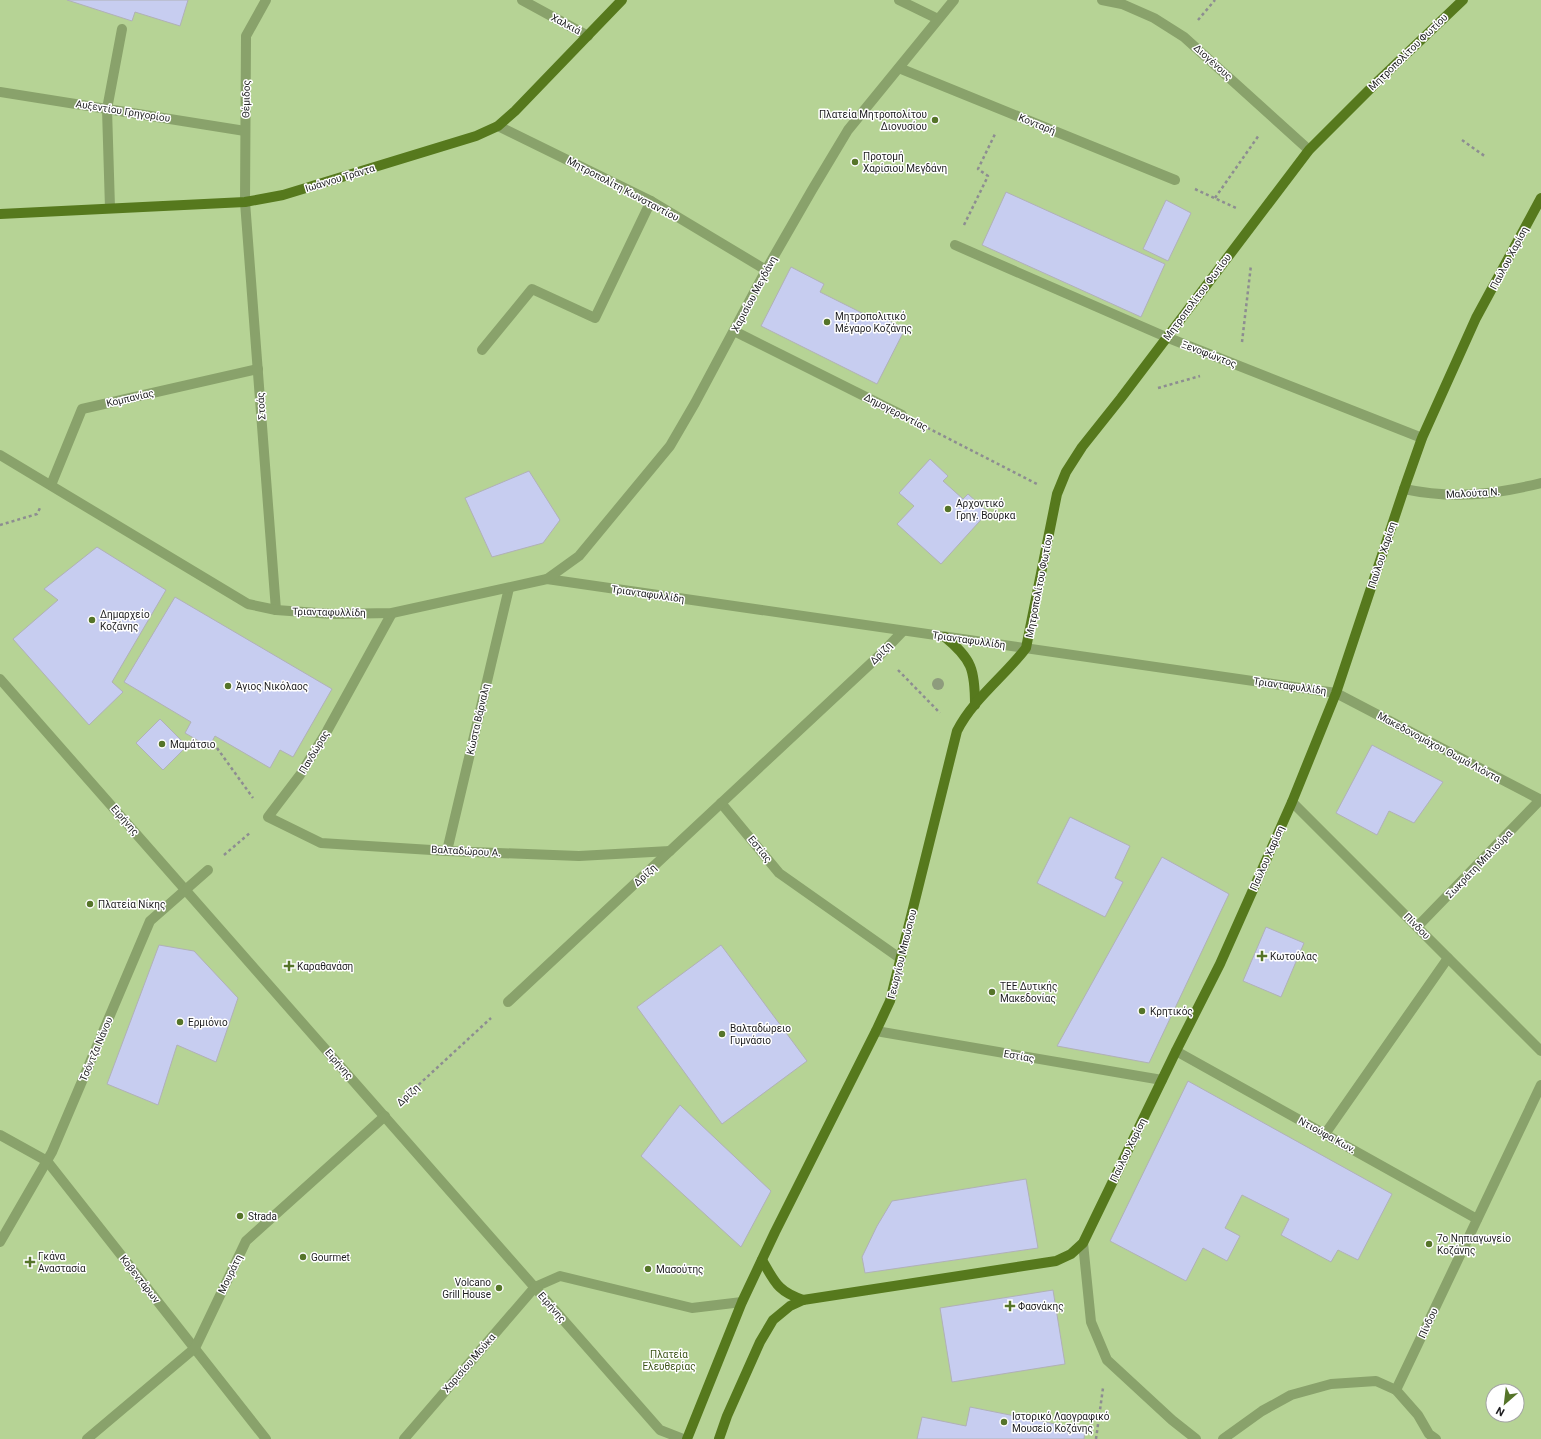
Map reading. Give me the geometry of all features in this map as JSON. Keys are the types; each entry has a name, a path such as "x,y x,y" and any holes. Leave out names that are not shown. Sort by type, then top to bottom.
{"main road":[{"name":"Ιωάννου Τράντα","path":"0,214 245,202 283,195 476,136 498,126 516,111 622,0"},
{"name":"Μητροπολίτου Φωτίου","path":"1026,648 1057,494 1066,472 1082,447 1309,150 1378,80 1463,0"},
{"name":"Παύλου Χαρίση","path":"803,1300 1056,1261 1071,1254 1083,1243 1220,964 1292,802 1336,693 1422,438 1476,318 1541,198"},
{"path":"945,636 958,647 970,663 974,674 975,705"},
{"name":"Γεωργίου Μπούσιου","path":"762,1260 890,1001 957,731 964,718 1014,664 1026,648"},
{"path":"762,1260 779,1288 789,1295 803,1300"},
{"path":"687,1439 742,1302 762,1260"},
{"path":"719,1439 727,1416 760,1342 773,1320 790,1306 803,1300"}],"street":[{"name":"Θέμιδος","path":"245,202 246,36 266,0"},
{"name":"Χαλκιά","path":"522,0 588,36"},
{"path":"899,0 938,19"},
{"name":"Χαρισίου Μεγδάνη","path":"547,579 579,556 670,446 695,403 766,270 848,130 954,0"},
{"name":"Διογένους","path":"1102,0 1122,4 1154,18 1184,37 1309,150"},
{"path":"110,208 107,109 122,29"},
{"name":"Κονταρή","path":"899,68 1175,180"},
{"name":"Αυξεντίου Γρηγορίου","path":"0,92 246,131"},
{"name":"Μητροπολίτη Κωνσταντίου","path":"498,126 650,201 766,270"},
{"path":"482,350 532,289 595,318 650,201"},
{"name":"Στοάς","path":"245,202 276,610"},
{"name":"Ξενοφώντος","path":"955,245 1166,337 1422,438"},
{"name":"Δημογεροντίας","path":"734,331 902,415"},
{"name":"Κομπανίας","path":"50,485 82,409 258,368"},
{"name":"Τριανταφυλλίδη","path":"2,457 248,604 276,610 332,614 392,613 547,579 1336,693"},
{"name":"Μαλούτα Ν.","path":"1404,490 1428,494 1468,495 1510,491 1541,483"},
{"name":"Κώστα Βάρναλη","path":"447,850 509,588"},
{"name":"Πανδώρας","path":"268,817 300,775 323,737 392,613"},
{"name":"Δρίζη","path":"508,1002 882,654 902,631"},
{"name":"Ειρήνης","path":"0,679 660,1430 684,1439"},
{"name":"Μακεδονομάχου Θωμά Λιόντα","path":"1336,693 1540,800"},
{"name":"Σωκράτη Μπλιούρα","path":"1418,927 1540,800"},
{"name":"Πίνδου","path":"1292,802 1541,1051"},
{"name":"Εστίας","path":"721,803 779,873 901,959"},
{"name":"Βαλταδώρου Α.","path":"268,817 321,843 578,856 670,851"},
{"name":"Τσόντζα Νάνου","path":"0,1242 47,1161 150,921 208,870"},
{"path":"1325,1134 1448,958"},
{"name":"Εστίας","path":"876,1031 1162,1080"},
{"name":"Ντιούφα Κων.","path":"1176,1051 1477,1219"},
{"name":"Πίνδου","path":"1396,1390 1541,1085"},
{"name":"Μουράτη","path":"87,1439 195,1348 246,1241 385,1116"},
{"name":"Κοβεντάρων","path":"0,1135 47,1161 266,1439"},
{"path":"1083,1243 1091,1322 1106,1360 1172,1420 1196,1439"},
{"path":"535,1287 560,1276 692,1308 742,1302"},
{"name":"Χαρισίου Μούκα","path":"404,1439 535,1287"},
{"path":"1223,1439 1262,1411 1291,1395 1332,1384 1360,1381 1376,1381 1396,1390 1418,1415 1429,1434 1436,1439"}],"path":[{"path":"955,245 988,176 978,169 1005,111"},
{"path":"1215,198 1273,116"},
{"path":"1462,140 1486,157"},
{"name":"Δημογεροντίας","path":"902,415 1057,494"},
{"path":"0,525 37,514 50,485"},
{"path":"882,654 957,731"},
{"path":"208,870 268,817 217,748"},
{"name":"Δρίζη","path":"385,1116 508,1002"},
{"path":"1096,1439 1106,1360"}],"green space":[{"name":"Πλατεία Ελευθερίας","path":"0,0 1541,0 1541,1439 0,1439"}],"building":[{"path":"67,0 188,0 180,26 135,12 132,21"},
{"path":"1006,192 1165,264 1141,317 982,245"},
{"path":"1166,200 1191,213 1168,261 1143,249"},
{"name":"Μητροπολιτικό Μέγαρο Κοζάνης","path":"791,267 824,284 820,292 872,318 874,313 905,329 877,384 761,326"},
{"name":"Αρχοντικό Γρηγ. Βούρκα","path":"930,459 948,476 943,481 963,499 968,494 988,512 941,564 897,524 914,506 899,493"},
{"path":"529,471 560,520 543,543 492,557 465,498"},
{"name":"Δημαρχείο Κοζάνης","path":"97,547 166,590 112,682 123,692 89,725 13,639 58,600 44,589"},
{"name":"Άγιος Νικόλαος","path":"175,597 332,689 293,757 280,750 270,768 215,736 209,747 185,733 191,722 124,682"},
{"name":"Μαμάτσιο","path":"160,719 187,746 163,770 136,743"},
{"path":"1372,745 1443,782 1414,823 1389,811 1377,835 1336,813"},
{"path":"1070,817 1130,846 1115,878 1123,882 1105,917 1037,883"},
{"path":"1162,857 1229,894 1149,1063 1057,1046"},
{"path":"1266,927 1304,943 1281,997 1243,981"},
{"name":"Ερμιόνιο","path":"159,945 194,951 238,998 216,1062 177,1045 158,1105 107,1084"},
{"name":"Βαλταδώρειο Γυμνάσιο","path":"721,945 807,1061 722,1124 637,1007"},
{"path":"1188,1081 1392,1194 1358,1260 1338,1250 1331,1262 1281,1235 1289,1219 1242,1195 1225,1228 1240,1236 1227,1261 1203,1248 1186,1281 1110,1241"},
{"path":"680,1105 771,1191 741,1247 641,1156"},
{"path":"1026,1179 1038,1248 865,1273 862,1257 877,1226 892,1201"},
{"path":"1053,1290 1065,1364 952,1382 940,1308"},
{"name":"Ιστορικό Λαογραφικό Μουσείο Κοζάνης","path":"970,1407 1085,1430 1084,1439 917,1439 922,1417 966,1426"}],"place":[{"name":"Πλατεία Μητροπολίτου Διονυσίου","path":"935,120"},
{"name":"Προτομή Χαρίσιου Μεγδάνη","path":"855,162"},
{"name":"Μητροπολιτικό Μέγαρο Κοζάνης","path":"827,322"},
{"name":"Αρχοντικό Γρηγ. Βούρκα","path":"948,509"},
{"name":"Δημαρχείο Κοζάνης","path":"92,620"},
{"name":"Άγιος Νικόλαος","path":"228,686"},
{"name":"Μαμάτσιο","path":"162,744"},
{"name":"Πλατεία Νίκης","path":"90,904"},
{"name":"Κωτούλας","path":"1262,956"},
{"name":"Καραθανάση","path":"289,966"},
{"name":"ΤΕΕ Δυτικής Μακεδονίας","path":"992,992"},
{"name":"Κρητικός","path":"1142,1011"},
{"name":"Ερμιόνιο","path":"180,1022"},
{"name":"Βαλταδώρειο Γυμνάσιο","path":"722,1034"},
{"name":"Strada","path":"240,1216"},
{"name":"7ο Νηπιαγωγείο Κοζάνης","path":"1429,1244"},
{"name":"Gourmet","path":"303,1257"},
{"name":"Γκάνα Αναστασία","path":"30,1262"},
{"name":"Μασούτης","path":"648,1269"},
{"name":"Volcano Grill House","path":"499,1288"},
{"name":"Φασνάκης","path":"1010,1306"},
{"name":"Ιστορικό Λαογραφικό Μουσείο Κοζάνης","path":"1004,1422"}]}
